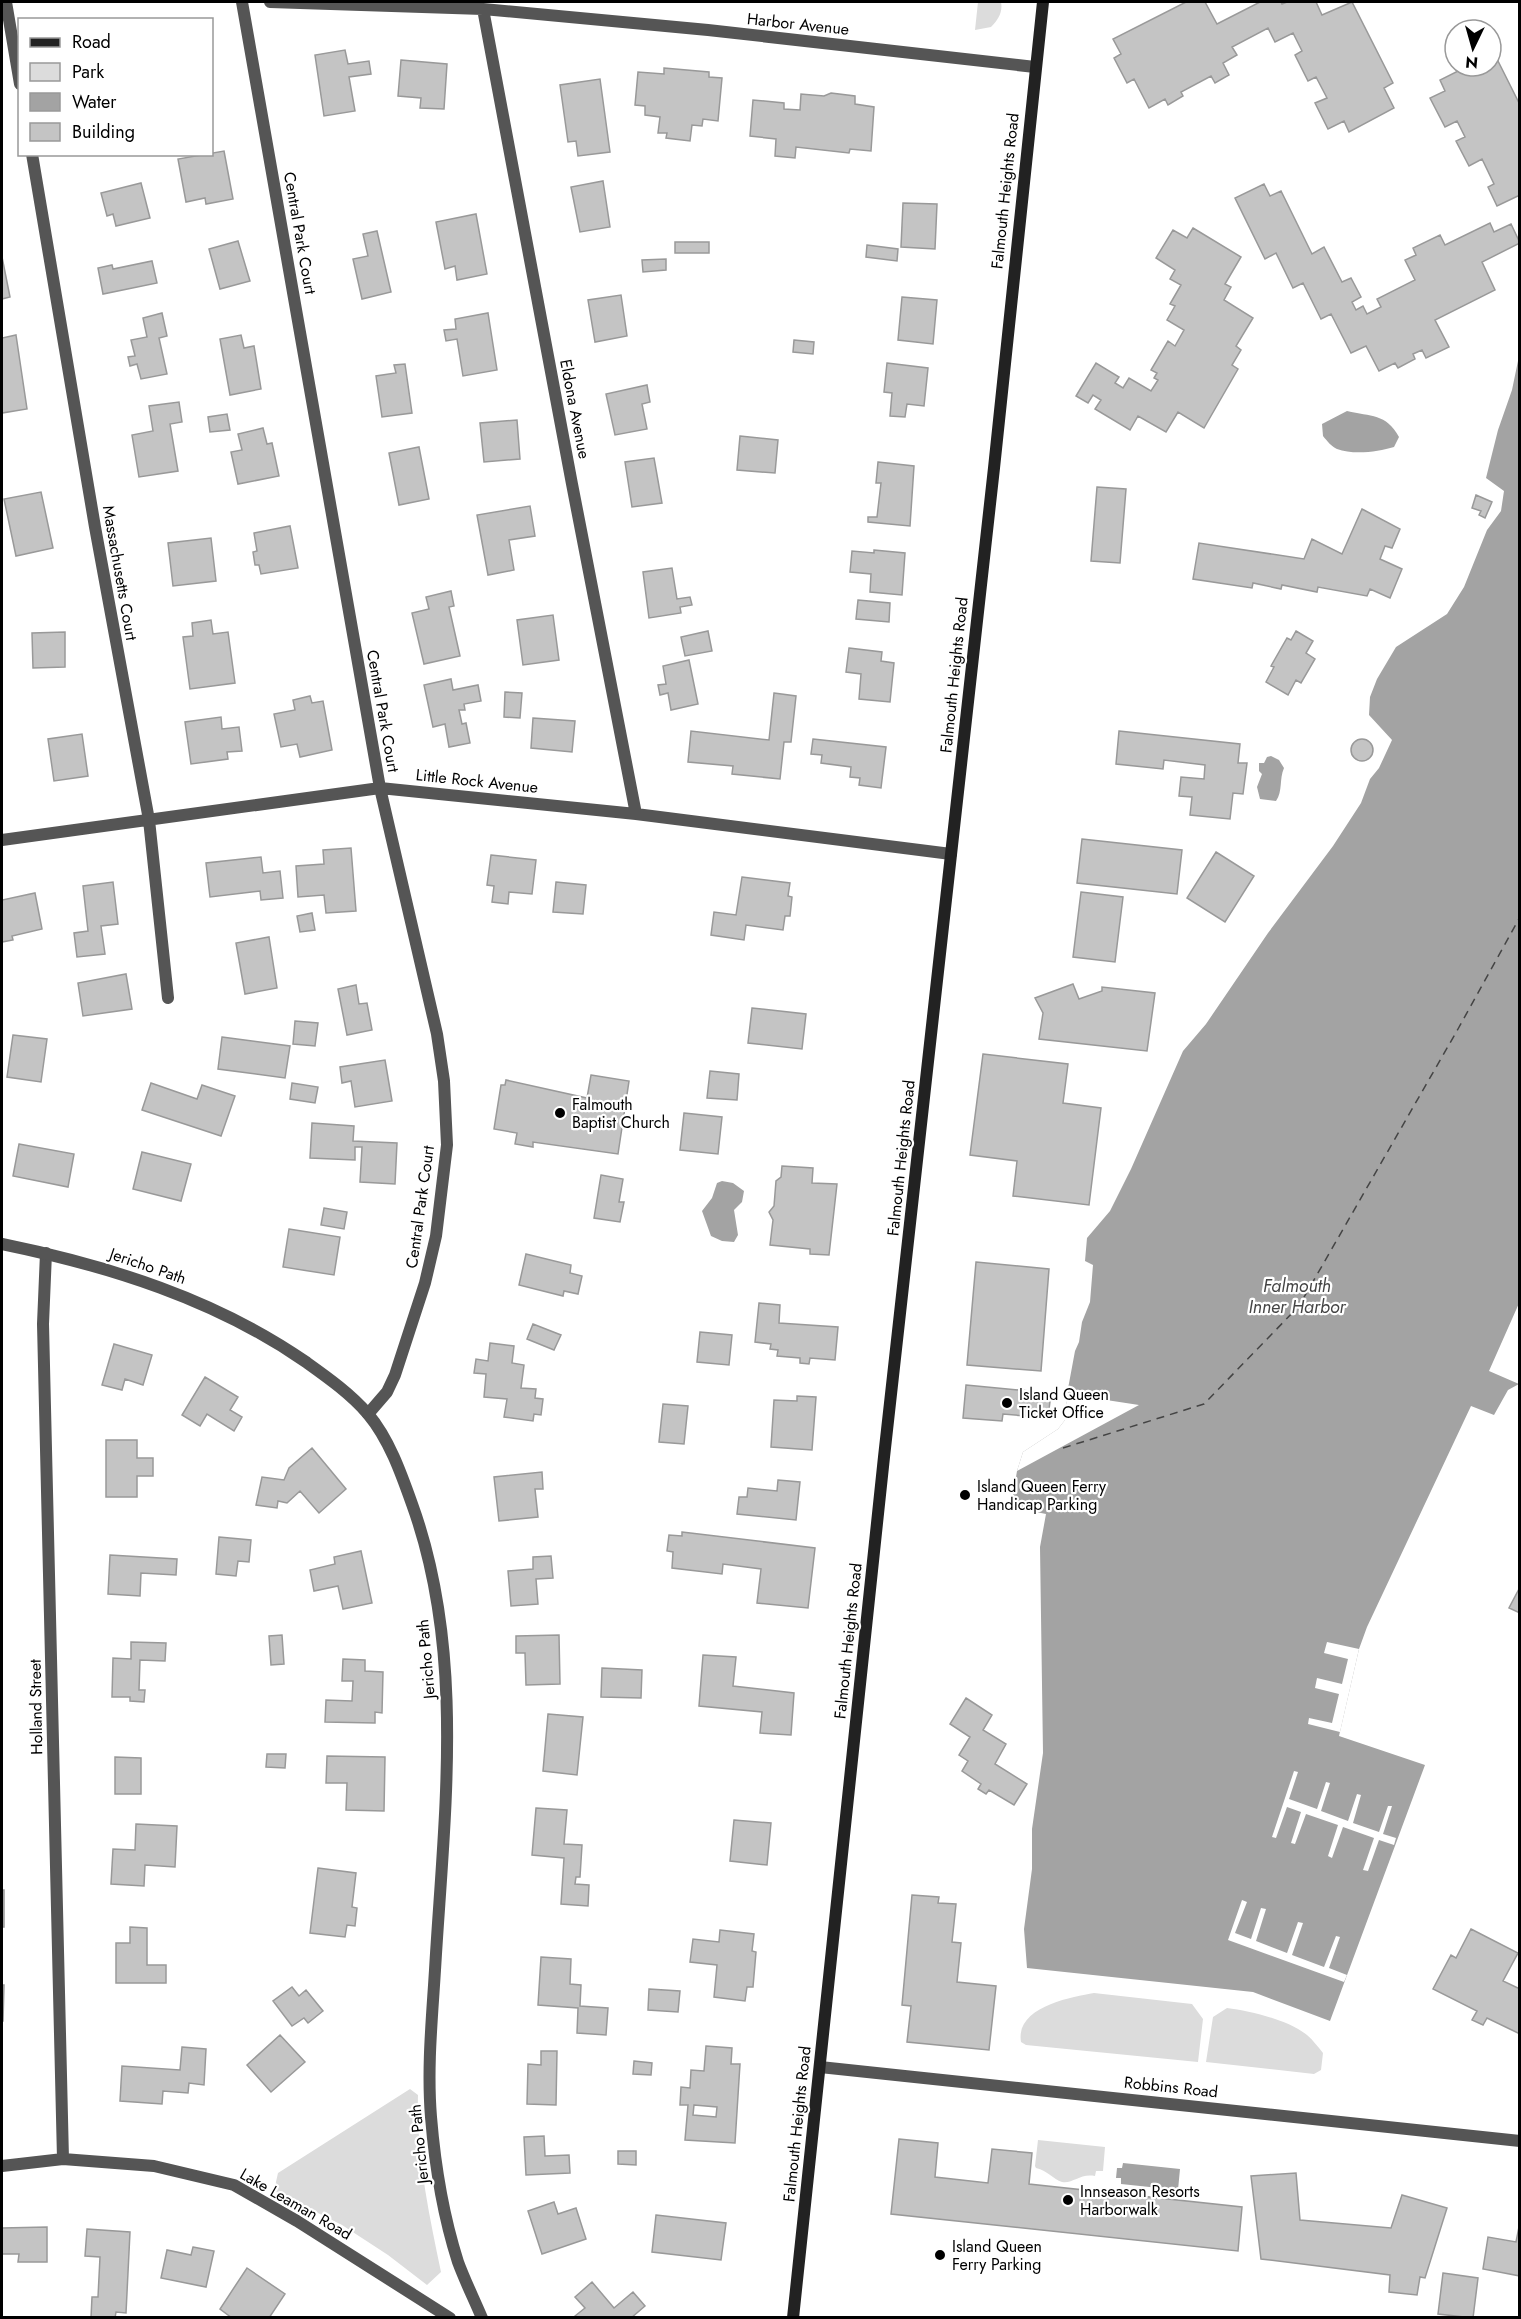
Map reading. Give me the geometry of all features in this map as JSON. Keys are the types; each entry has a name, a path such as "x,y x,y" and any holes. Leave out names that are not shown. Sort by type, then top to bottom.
{"main road":[{"name":"Falmouth Heights Road","path":"793,2318 1043,2"}],"street":[{"path":"6,2 18,72"},
{"name":"Central Park Court","path":"242,2 380,788 439,1047 444,1082 447,1145 436,1236 425,1283 395,1375 387,1392 368,1414"},
{"name":"Harbor Avenue","path":"270,2 483,9 708,30 1035,67"},
{"name":"Eldona Avenue","path":"483,9 636,814"},
{"name":"Massachusetts Court","path":"32,156 95,527 149,820 168,998"},
{"name":"Little Rock Avenue","path":"2,840 380,788 636,814 951,854"},
{"name":"Jericho Path","path":"2,1244 46,1253 157,1285 249,1327 321,1373 368,1414 391,1450 422,1530 431,1567 442,1635 448,1731 430,2047 431,2115 437,2173 444,2211 459,2264 482,2318"},
{"name":"Holland Street","path":"46,1253 43,1324 63,2159"},
{"name":"Robbins Road","path":"820,2067 1520,2141"},
{"name":"Lake Leaman Road","path":"2,2166 63,2159 154,2166 234,2184 450,2318"}],"green space":[{"path":"978,2 1001,2 999,16 991,27 975,30"},
{"path":"1094,1993 1192,2004 1203,2019 1198,2062 1026,2045 1021,2042 1021,2030 1035,2012 1059,2001"},
{"path":"1227,2008 1269,2017 1299,2030 1309,2037 1323,2053 1321,2070 1314,2074 1206,2062 1213,2017"},
{"path":"410,2089 418,2095 421,2162 441,2272 427,2285 388,2255 342,2225 274,2191 278,2173"},
{"path":"1038,2140 1105,2147 1103,2171 1096,2171 1095,2176 1085,2176 1066,2182 1059,2181 1036,2168"}],"water":[{"name":"Falmouth Inner Harbor","path":"1519,356 1520,1301 1489,1371 1519,1384 1508,1390 1494,1415 1471,1406 1367,1627 1359,1649 1339,1736 1425,1765 1330,2021 1253,1992 1027,1968 1024,1929 1032,1869 1032,1829 1043,1753 1040,1547 1046,1514 1011,1507 1017,1471 1023,1452 1058,1429 1065,1420 1075,1351 1090,1302 1093,1265 1085,1261 1087,1238 1110,1211 1183,1051 1206,1024 1268,933 1333,846 1361,803 1370,779 1379,768 1392,740 1369,715 1370,697 1377,679 1396,647 1447,614 1464,587 1487,530 1501,511 1504,491 1486,478 1498,430 1512,390"},
{"path":"1347,411 1377,417 1389,424 1399,437 1394,447 1358,452 1343,451 1333,447 1323,436 1322,424"},
{"path":"1271,756 1279,760 1284,768 1280,793 1276,801 1260,799 1257,787 1262,774 1259,771 1259,763 1264,763 1267,757"},
{"path":"722,1181 733,1183 744,1191 742,1202 734,1210 738,1235 734,1242 722,1241 711,1236 702,1211 712,1198 717,1183"},
{"path":"1123,2163 1180,2169 1178,2190 1121,2184 1121,2178 1116,2178 1117,2168 1122,2168"}],"pier":[{"path":"1067,1394 1139,1405 1017,1471 1023,1452 1058,1429 1065,1420"},
{"path":"1327,1642 1359,1649 1340,1732 1308,1724 1309,1718 1332,1723 1339,1694 1315,1688 1317,1678 1342,1684 1348,1659 1324,1653"},
{"path":"1294,1771 1298,1772 1289,1799 1317,1809 1326,1782 1330,1783 1321,1811 1348,1821 1357,1794 1361,1795 1353,1823 1379,1832 1388,1806 1392,1806 1383,1834 1396,1838 1394,1845 1379,1840 1368,1871 1363,1870 1374,1838 1343,1827 1332,1858 1328,1856 1338,1825 1306,1814 1295,1844 1291,1843 1301,1812 1287,1807 1276,1838 1272,1837"},
{"path":"1242,1900 1247,1902 1235,1933 1251,1939 1261,1908 1266,1909 1256,1941 1287,1953 1298,1922 1303,1923 1292,1955 1324,1967 1336,1936 1340,1937 1329,1968 1347,1975 1344,1982 1228,1940"}],"building":[{"path":"1186,2 1205,2 1217,24 1260,2 1281,2 1282,4 1316,2 1322,15 1352,2 1393,83 1384,88 1394,108 1349,132 1344,121 1328,129 1315,103 1327,98 1316,77 1308,81 1295,55 1302,51 1293,33 1275,42 1268,28 1232,47 1237,55 1223,63 1229,75 1215,83 1211,76 1181,92 1183,96 1168,105 1165,99 1149,108 1134,79 1127,83 1114,58 1121,54 1113,39"},
{"path":"345,50 348,64 369,61 371,74 349,77 355,111 324,116 315,55"},
{"path":"401,60 447,64 444,109 420,108 421,98 398,96"},
{"path":"664,68 709,72 709,77 722,78 718,121 703,119 702,126 692,125 690,141 666,138 667,133 658,133 660,117 645,115 645,106 635,105 638,72 664,74"},
{"path":"1503,71 1520,105 1520,195 1497,206 1488,187 1494,184 1482,159 1469,166 1456,141 1465,137 1457,121 1445,127 1430,98 1445,91 1440,80 1444,78 1503,78"},
{"path":"600,79 610,152 578,156 576,141 568,142 560,85"},
{"path":"831,93 855,96 855,104 874,107 871,151 850,149 849,153 796,147 795,158 775,156 776,139 750,136 753,100 784,103 784,109 800,110 801,94 824,96"},
{"path":"224,151 233,199 206,204 205,198 186,202 178,159 213,156 213,153"},
{"path":"603,181 610,227 580,232 571,187"},
{"path":"141,183 150,218 116,226 113,214 107,216 101,193"},
{"path":"1264,184 1270,196 1281,191 1312,254 1324,247 1342,282 1351,278 1361,297 1352,302 1356,310 1363,306 1367,314 1381,307 1377,299 1415,280 1405,260 1416,255 1413,248 1440,235 1445,245 1490,223 1494,232 1511,224 1520,243 1482,262 1495,290 1435,320 1449,347 1426,358 1422,350 1413,354 1415,359 1398,368 1395,363 1379,371 1366,346 1351,353 1331,314 1321,319 1303,283 1293,288 1276,253 1265,259 1235,198"},
{"path":"903,203 937,204 935,249 901,247"},
{"path":"476,214 487,274 457,280 455,266 445,269 436,222"},
{"path":"1193,228 1241,257 1225,284 1231,287 1224,300 1253,318 1236,346 1241,350 1232,365 1238,369 1204,428 1178,412 1166,432 1138,416 1130,430 1095,409 1101,400 1093,395 1088,403 1076,396 1096,363 1119,377 1115,383 1123,388 1129,378 1151,391 1158,380 1154,378 1157,373 1151,370 1168,341 1175,346 1184,330 1167,320 1175,306 1170,304 1181,285 1170,279 1175,270 1156,258 1173,230 1187,238"},
{"path":"377,231 391,292 362,299 353,259 368,256 363,234"},
{"path":"238,241 250,281 220,289 209,249"},
{"path":"675,242 709,242 709,253 675,253"},
{"path":"867,245 898,249 897,261 866,257"},
{"path":"2,257 10,297 2,299"},
{"path":"666,259 666,270 643,272 642,260"},
{"path":"152,261 157,283 103,294 98,268 112,265 113,269"},
{"path":"621,295 627,336 595,342 588,300"},
{"path":"902,297 937,300 933,344 898,340"},
{"path":"162,313 167,336 159,338 167,374 141,379 137,364 130,366 128,357 135,356 131,340 147,337 143,318"},
{"path":"488,313 497,370 463,376 457,339 446,341 444,330 456,329 455,319"},
{"path":"16,335 27,409 2,413 2,338"},
{"path":"241,335 244,348 254,346 261,389 230,395 220,339"},
{"path":"794,340 814,342 813,354 793,352"},
{"path":"887,363 928,368 924,406 907,404 905,417 890,416 892,393 884,392"},
{"path":"405,364 412,413 382,417 376,376 396,373 394,365"},
{"path":"647,385 650,402 642,404 647,429 615,435 606,394"},
{"path":"179,402 182,422 170,424 178,471 139,477 132,435 153,431 149,406"},
{"path":"227,414 230,430 210,432 208,417"},
{"path":"517,420 520,459 484,462 480,423"},
{"path":"263,428 267,444 272,443 279,476 238,484 231,452 242,450 238,434"},
{"path":"740,436 778,440 775,473 737,470"},
{"path":"419,447 429,499 399,505 389,453"},
{"path":"654,458 662,503 632,507 625,462"},
{"path":"878,462 914,466 910,526 868,522 868,517 877,517 881,483 876,483"},
{"path":"1097,487 1126,489 1120,563 1091,561"},
{"path":"41,492 53,548 16,556 4,499"},
{"path":"1476,495 1492,502 1485,518 1479,515 1481,511 1472,508"},
{"path":"530,506 535,536 509,540 514,570 488,575 477,515"},
{"path":"1362,509 1400,529 1392,548 1385,546 1380,559 1402,569 1390,598 1370,589 1367,596 1318,587 1317,592 1282,585 1281,589 1253,583 1252,588 1193,579 1199,543 1304,559 1312,539 1342,554"},
{"path":"290,526 298,568 261,574 259,565 255,565 253,552 257,551 254,533"},
{"path":"211,538 216,581 173,586 168,543"},
{"path":"874,550 905,553 902,595 870,592 871,574 850,572 852,551 874,553"},
{"path":"672,568 677,599 690,597 692,605 680,607 681,613 649,618 643,572"},
{"path":"451,591 454,606 449,607 460,656 424,664 412,613 429,609 426,597"},
{"path":"858,600 890,603 889,622 856,619"},
{"path":"553,615 559,660 523,665 517,620"},
{"path":"211,620 213,634 228,632 235,683 190,689 183,637 193,636 192,623"},
{"path":"708,631 712,651 685,656 681,637"},
{"path":"1296,631 1313,641 1306,653 1315,659 1301,683 1296,680 1288,695 1266,682 1274,667 1271,666 1287,638 1291,640"},
{"path":"65,632 65,667 33,668 32,633"},
{"path":"849,648 882,652 881,661 894,663 890,702 859,699 861,674 846,672"},
{"path":"689,660 698,704 671,710 668,693 660,695 658,685 666,684 663,666"},
{"path":"451,679 453,690 478,685 481,701 464,704 465,710 459,710 462,724 466,723 470,743 449,747 445,724 433,727 424,685"},
{"path":"505,692 522,693 520,718 504,717"},
{"path":"774,693 796,696 791,742 784,742 780,779 732,774 733,766 688,762 691,731 769,740"},
{"path":"310,696 312,703 323,701 332,750 300,757 297,744 281,747 274,714 295,710 293,700"},
{"path":"221,717 222,729 239,727 242,751 227,752 228,759 191,764 185,722"},
{"path":"533,718 575,721 572,752 531,748"},
{"path":"1119,731 1240,744 1238,763 1247,763 1243,794 1233,793 1230,819 1190,815 1192,797 1179,796 1181,777 1204,779 1205,765 1164,760 1163,769 1116,764"},
{"path":"82,734 88,776 54,781 48,739"},
{"path":"813,739 886,747 881,788 859,785 860,778 850,777 851,767 821,763 822,755 811,754"},
{"path":"1362,739 1370,742 1373,750 1370,758 1362,761 1354,758 1351,750 1354,742"},
{"path":"1082,839 1182,850 1177,894 1077,883"},
{"path":"351,848 356,911 326,913 324,895 298,897 296,866 324,864 323,850"},
{"path":"1216,852 1254,876 1225,922 1187,898"},
{"path":"491,855 536,860 532,894 509,892 508,904 492,902 494,886 487,885"},
{"path":"261,857 263,873 280,871 283,898 261,900 260,891 210,897 206,863"},
{"path":"742,877 790,883 788,896 792,897 790,916 785,916 783,930 746,925 744,940 711,935 714,912 736,915"},
{"path":"113,882 118,924 101,926 105,954 77,957 74,933 88,931 83,886"},
{"path":"556,882 586,885 583,914 553,912"},
{"path":"1081,892 1123,897 1115,962 1073,957"},
{"path":"35,893 42,929 12,936 13,940 2,942 2,900"},
{"path":"312,913 315,930 300,932 297,916"},
{"path":"269,937 277,988 245,994 236,943"},
{"path":"126,974 132,1009 83,1016 78,983"},
{"path":"1073,984 1079,999 1102,991 1102,987 1155,993 1147,1051 1039,1039 1043,1013 1035,998"},
{"path":"356,985 359,1004 367,1003 372,1030 347,1035 338,989"},
{"path":"752,1008 806,1014 802,1049 748,1043"},
{"path":"295,1021 318,1023 315,1046 293,1044"},
{"path":"13,1035 47,1039 41,1082 7,1077"},
{"path":"222,1037 290,1046 285,1078 218,1069"},
{"path":"983,1054 1068,1064 1063,1103 1101,1108 1089,1205 1013,1196 1017,1161 970,1155"},
{"path":"385,1060 392,1101 355,1107 351,1081 342,1083 340,1067"},
{"path":"710,1071 739,1074 737,1100 707,1098"},
{"name":"Falmouth Baptist Church","path":"591,1075 629,1081 618,1154 533,1142 533,1147 515,1144 517,1133 494,1129 501,1085 505,1085 506,1080 587,1098"},
{"path":"151,1083 197,1099 202,1085 235,1096 221,1136 142,1110"},
{"path":"292,1083 318,1087 315,1103 290,1099"},
{"path":"684,1113 722,1117 718,1154 680,1150"},
{"path":"312,1123 354,1126 353,1141 397,1143 395,1184 360,1182 362,1147 355,1147 355,1160 310,1158"},
{"path":"19,1144 74,1154 68,1187 13,1176"},
{"path":"142,1152 191,1164 181,1201 133,1189"},
{"path":"782,1166 813,1168 812,1183 837,1184 829,1255 810,1254 810,1249 770,1245 773,1220 769,1212 774,1206 776,1181 781,1177"},
{"path":"601,1175 623,1179 619,1202 624,1202 620,1222 594,1218"},
{"path":"324,1208 347,1212 344,1229 321,1225"},
{"path":"289,1229 340,1237 334,1275 283,1267"},
{"path":"526,1254 571,1265 570,1273 582,1276 578,1294 564,1291 563,1296 519,1285"},
{"path":"976,1262 1049,1269 1041,1371 967,1365"},
{"path":"759,1303 780,1305 779,1323 838,1327 835,1360 810,1358 809,1364 800,1363 800,1358 777,1356 778,1350 770,1349 771,1344 755,1342"},
{"path":"533,1324 561,1335 554,1350 527,1339"},
{"path":"700,1332 732,1335 729,1365 697,1362"},
{"path":"490,1343 514,1346 512,1363 524,1365 521,1388 536,1389 535,1398 543,1399 541,1415 534,1414 533,1421 504,1417 507,1399 484,1397 486,1374 474,1373 476,1359 488,1361"},
{"path":"114,1344 152,1355 143,1385 125,1379 122,1390 102,1385"},
{"path":"205,1377 238,1397 230,1410 242,1417 234,1431 207,1414 200,1426 182,1415"},
{"name":"Island Queen Ticket Office","path":"966,1385 1051,1393 1048,1418 1003,1414 1002,1421 963,1418"},
{"path":"797,1396 816,1397 812,1450 771,1447 774,1400 797,1401"},
{"path":"663,1404 688,1406 684,1444 659,1442"},
{"path":"106,1440 137,1440 137,1458 153,1458 153,1476 137,1476 137,1497 106,1497"},
{"path":"312,1448 346,1489 319,1513 300,1491 287,1503 278,1501 277,1508 256,1505 262,1477 284,1480 289,1468"},
{"path":"542,1472 543,1489 535,1489 538,1517 499,1521 494,1477"},
{"path":"778,1480 800,1482 796,1520 737,1514 739,1497 747,1497 748,1488 777,1491"},
{"path":"682,1532 815,1548 808,1608 757,1603 761,1569 723,1564 722,1574 672,1568 673,1552 667,1551 669,1535 682,1536"},
{"path":"219,1537 251,1540 249,1562 238,1561 236,1576 216,1574"},
{"path":"361,1551 372,1603 343,1609 338,1586 314,1591 310,1570 335,1564 334,1557"},
{"path":"110,1555 177,1559 176,1575 141,1573 140,1596 108,1594"},
{"path":"551,1556 553,1578 536,1579 538,1604 511,1606 508,1571 533,1569 533,1557"},
{"path":"1520,1587 1520,1613 1509,1608"},
{"path":"282,1635 284,1664 271,1665 269,1636"},
{"path":"559,1635 560,1684 526,1685 525,1653 516,1653 516,1636"},
{"path":"131,1642 166,1643 165,1661 140,1660 139,1690 145,1690 144,1702 130,1701 130,1697 112,1697 113,1658 131,1659"},
{"path":"703,1655 736,1657 733,1686 794,1693 791,1735 760,1733 762,1712 699,1706"},
{"path":"343,1659 365,1660 365,1671 383,1672 382,1713 375,1712 375,1723 325,1722 326,1700 352,1701 353,1681 342,1681"},
{"path":"602,1668 642,1670 641,1698 601,1697"},
{"path":"966,1698 992,1715 983,1730 1006,1744 995,1764 1027,1784 1014,1805 989,1790 986,1794 978,1789 981,1784 962,1771 968,1761 959,1755 970,1737 950,1724"},
{"path":"548,1714 583,1717 577,1775 543,1771"},
{"path":"267,1754 286,1754 285,1768 266,1767"},
{"path":"327,1756 385,1757 384,1811 346,1810 347,1783 326,1783"},
{"path":"115,1757 141,1758 141,1794 115,1794"},
{"path":"536,1808 567,1810 564,1844 582,1845 580,1877 576,1877 575,1884 589,1885 588,1906 561,1904 564,1858 532,1855"},
{"path":"734,1820 771,1823 767,1865 730,1861"},
{"path":"136,1824 177,1826 175,1867 145,1865 144,1886 111,1884 113,1849 135,1850"},
{"path":"318,1868 356,1873 352,1907 357,1908 355,1926 347,1925 345,1937 310,1933"},
{"path":"2,1890 4,1890 4,1927 2,1927"},
{"path":"912,1895 939,1897 938,1903 956,1904 952,1942 961,1943 957,1982 996,1986 989,2050 907,2042 911,2006 902,2005"},
{"path":"130,1927 147,1928 147,1965 166,1965 166,1983 116,1983 116,1943 130,1943"},
{"path":"1471,1929 1518,1953 1503,1981 1520,1989 1520,2034 1487,2018 1483,2025 1472,2020 1477,2011 1433,1989 1451,1955 1456,1958"},
{"path":"720,1930 754,1934 752,1951 756,1952 753,1987 747,1987 745,2001 714,1997 717,1965 690,1962 693,1939 719,1942"},
{"path":"541,1957 571,1959 570,1984 581,1985 580,2006 608,2008 606,2035 577,2033 578,2008 538,2005"},
{"path":"2,1985 4,1985 3,2021 2,2021"},
{"path":"292,1987 299,1996 306,1990 323,2011 308,2023 304,2018 292,2026 273,2001"},
{"path":"649,1989 680,1991 678,2012 648,2010"},
{"path":"280,2035 305,2062 271,2092 247,2065"},
{"path":"706,2046 732,2048 731,2064 740,2064 735,2143 685,2140 688,2105 680,2105 681,2087 690,2088 691,2070 704,2071","holes":["694,2105 717,2107 716,2117 693,2115"]},
{"path":"182,2047 206,2049 204,2085 189,2083 188,2093 163,2091 162,2104 120,2101 122,2066 180,2070"},
{"path":"541,2051 557,2051 556,2105 527,2104 528,2064 541,2065"},
{"path":"634,2061 652,2063 651,2075 633,2074"},
{"path":"544,2136 545,2156 569,2155 570,2173 526,2175 524,2137"},
{"path":"899,2139 938,2143 935,2177 988,2183 992,2149 1032,2153 1029,2184 1242,2207 1238,2251 891,2214"},
{"path":"618,2151 636,2151 636,2165 618,2164"},
{"path":"1296,2173 1300,2220 1391,2228 1402,2195 1447,2208 1425,2278 1420,2277 1417,2295 1389,2292 1390,2275 1261,2259 1251,2176"},
{"path":"554,2202 558,2214 576,2208 586,2239 542,2254 528,2211"},
{"path":"656,2215 726,2223 721,2260 652,2252"},
{"path":"1520,2222 1520,2276 1483,2269 1488,2237 1516,2242"},
{"path":"47,2227 47,2262 18,2262 19,2254 2,2254 2,2228"},
{"path":"87,2229 130,2232 126,2313 116,2312 115,2318 91,2318 92,2297 98,2297 100,2257 85,2256"},
{"path":"193,2247 214,2251 206,2287 161,2278 167,2250 191,2255"},
{"path":"247,2268 285,2294 269,2318 232,2318 220,2309"},
{"path":"1443,2273 1478,2278 1473,2318 1438,2314"},
{"path":"592,2282 614,2308 633,2292 645,2306 631,2318 577,2318 575,2316 585,2308 575,2297"}],"ferry route":[{"path":"1063,1448 1204,1404 1299,1306 1520,917"}],"place":[{"name":"Falmouth Baptist Church","path":"560,1113"},
{"name":"Island Queen Ticket Office","path":"1007,1403"},
{"name":"Island Queen Ferry Handicap Parking","path":"965,1495"},
{"name":"Innseason Resorts Harborwalk","path":"1068,2200"},
{"name":"Island Queen Ferry Parking","path":"940,2255"}]}
